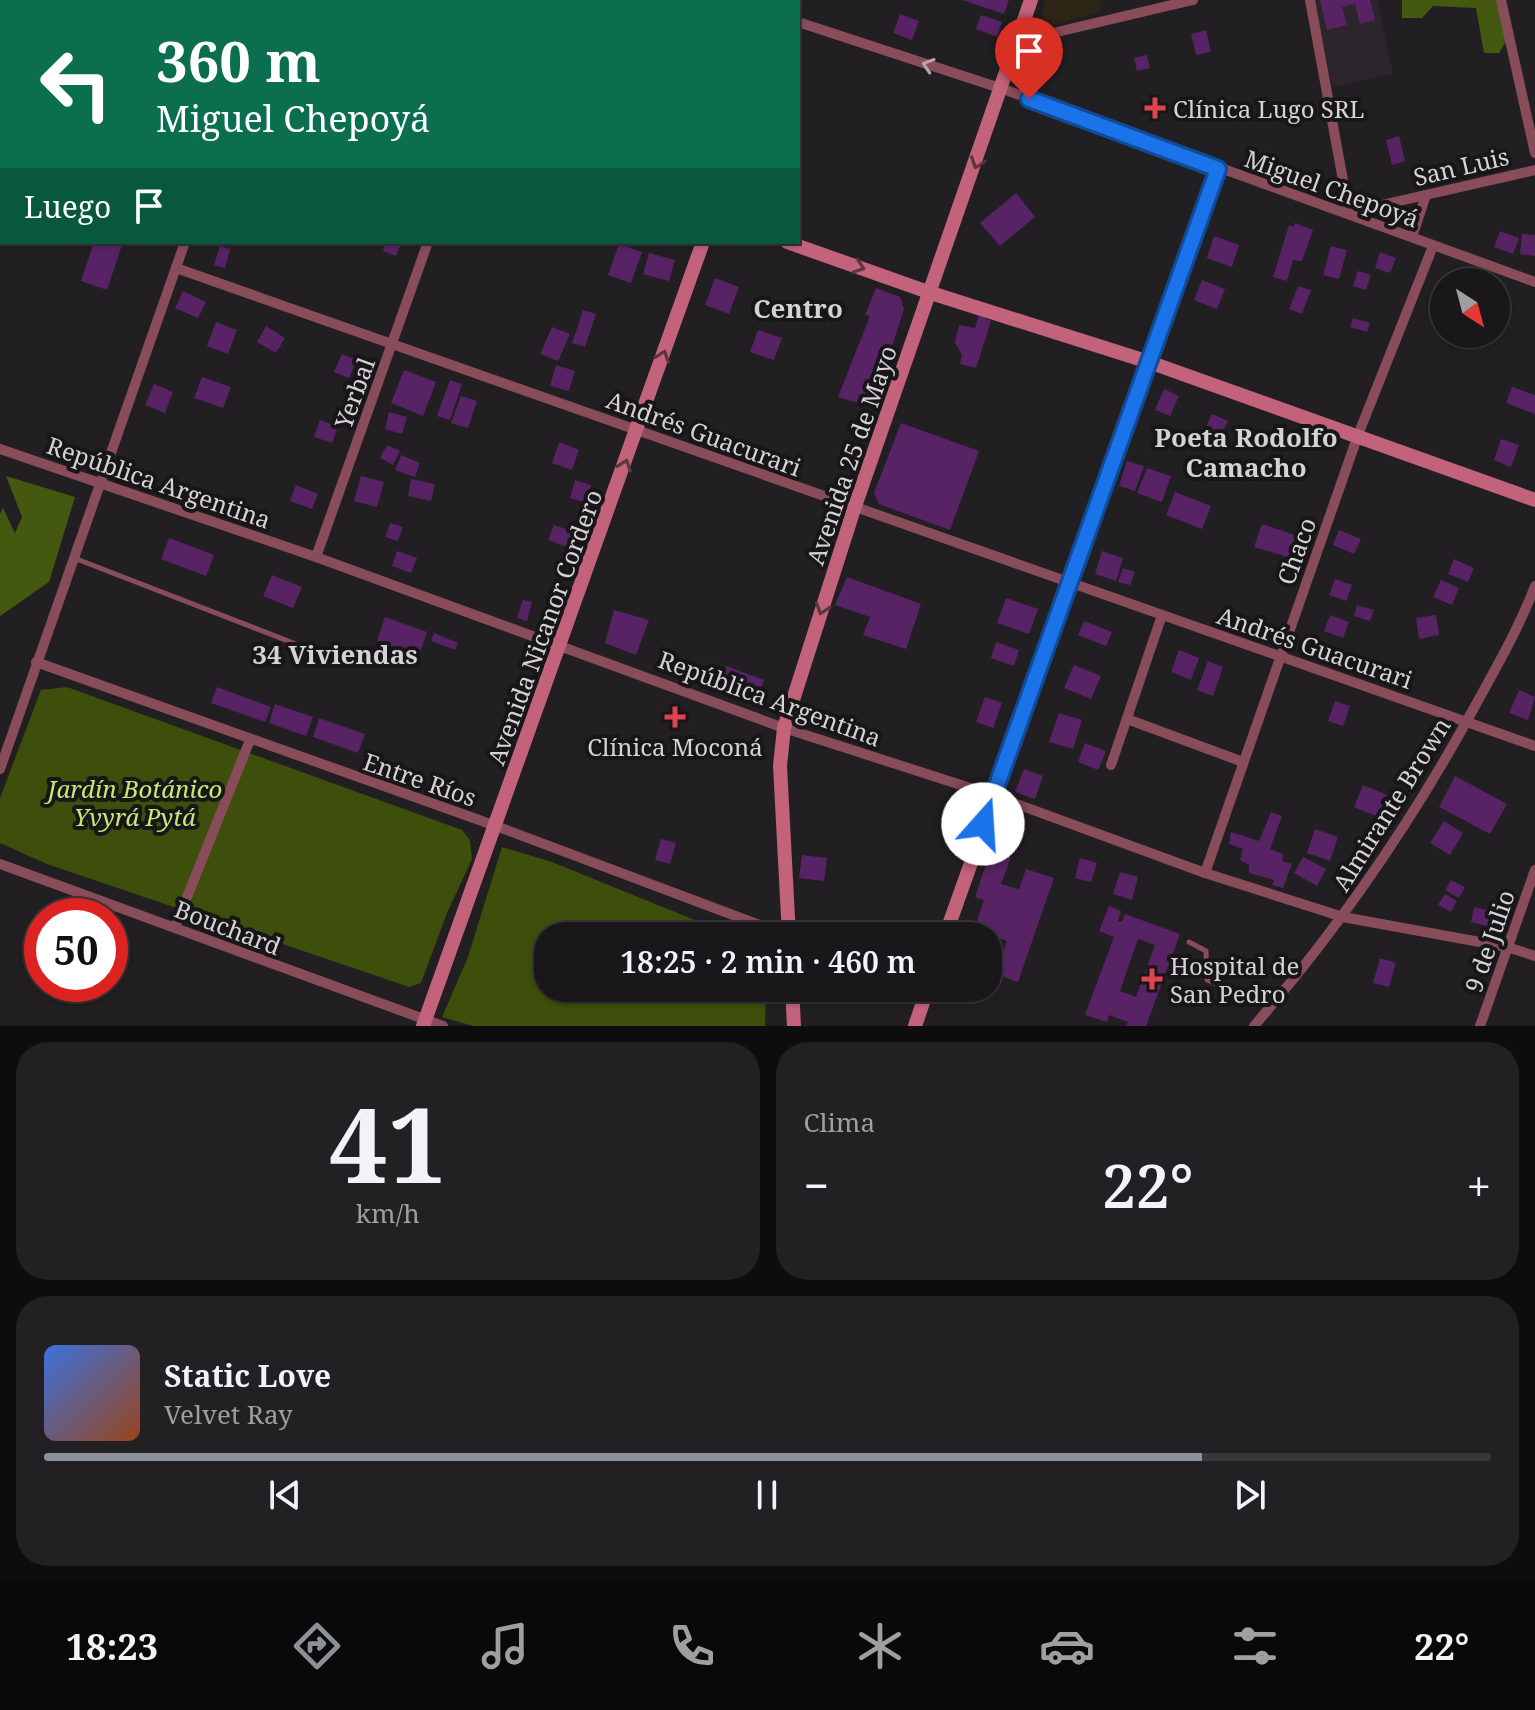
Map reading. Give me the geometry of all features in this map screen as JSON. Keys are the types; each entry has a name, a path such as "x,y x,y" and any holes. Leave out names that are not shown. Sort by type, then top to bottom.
{"main road":[{"name":"Avenida 25 de Mayo","path":"788,922 780,766 784,728 854,509 1003,89 1031,0"},
{"path":"950,922 992,795 1072,581 1218,169"},
{"name":"Avenida Nicanor Cordero","path":"424,1023 702,244"},
{"path":"793,244 931,293 1149,362 1535,500"},
{"path":"793,1002 794,1026"},
{"path":"915,1026 923,1002"}],"street":[{"path":"1019,41 1193,0"},
{"path":"1310,0 1349,213"},
{"path":"1501,0 1535,153"},
{"name":"Miguel Chepoyá","path":"800,23 1003,89 1535,282"},
{"name":"San Luis","path":"1349,213 1535,170"},
{"path":"1412,237 1426,195"},
{"path":"0,769 184,244"},
{"name":"Yerbal","path":"316,557 427,244"},
{"name":"Chaco","path":"1205,873 1358,435 1433,246"},
{"name":"Andrés Guacurari","path":"176,268 394,342 854,509 1072,581 1535,746"},
{"name":"República Argentina","path":"0,449 561,643 784,728 992,795 1205,873 1343,917 1507,947 1535,956"},
{"name":"Almirante Brown","path":"1254,1026 1343,917 1432,783 1521,622 1535,586"},
{"path":"1111,765 1162,615"},
{"name":"Entre Ríos","path":"36,662 496,826 752,922"},
{"path":"1127,719 1243,762"},
{"path":"175,927 250,740"},
{"name":"Bouchard","path":"0,864 175,927 424,1023 443,1026"},
{"name":"9 de Julio","path":"1480,1026 1535,870"}],"lane":[{"path":"74,557 301,646"},
{"path":"1189,942 1206,951 1207,980 1271,1006"}],"shaded area":[{"path":"1045,0 1099,0 1102,11 1051,26 1042,18"},
{"path":"1314,0 1377,0 1393,74 1332,87"}],"green space":[{"path":"1402,0 1502,0 1507,40 1499,53 1484,53 1476,8 1433,6 1422,18 1402,18"},
{"path":"6,476 75,497 49,582 0,616 0,514 3,508 15,533 22,517"},
{"name":"Jardín Botánico Yvyrá Pytá","path":"67,687 462,830 470,840 472,859 447,913 421,983 409,987 47,864 0,843 0,798 41,690"},
{"path":"502,847 552,862 700,922 534,922 534,1002 766,1002 765,1026 473,1026 442,1017 468,957"}],"building":[{"path":"962,0 1009,0 1004,14"},
{"path":"1320,0 1370,0 1375,20 1360,24 1355,4 1342,7 1347,25 1327,30"},
{"path":"900,14 919,21 912,40 893,33"},
{"path":"981,15 1002,22 997,37 976,29"},
{"path":"1206,30 1211,52 1196,55 1191,34"},
{"path":"1147,55 1150,68 1137,71 1134,58"},
{"path":"1399,136 1405,161 1392,165 1386,140"},
{"path":"1016,193 1035,217 1000,246 980,223"},
{"path":"1295,223 1313,230 1302,261 1293,260 1287,281 1273,277 1289,225 1294,227"},
{"path":"1500,231 1519,238 1513,254 1494,247"},
{"path":"1522,234 1535,235 1535,256 1520,254"},
{"path":"1214,236 1239,245 1232,267 1207,258"},
{"path":"93,244 122,244 107,290 81,281"},
{"path":"385,244 401,244 396,256 383,251"},
{"path":"619,244 642,252 631,283 608,275"},
{"path":"220,246 230,249 225,268 214,265"},
{"path":"1331,246 1347,250 1339,279 1323,275"},
{"path":"1380,252 1396,258 1390,273 1375,268"},
{"path":"649,253 675,260 669,281 643,274"},
{"path":"1358,271 1371,275 1366,290 1353,286"},
{"path":"715,278 739,287 729,314 705,305"},
{"path":"1202,280 1225,289 1217,309 1194,300"},
{"path":"1298,286 1311,290 1302,314 1289,309"},
{"path":"876,288 900,297 904,309 888,359 894,361 875,408 838,397 870,316 865,315"},
{"path":"183,291 206,302 198,318 175,308"},
{"path":"583,310 596,314 585,347 572,343"},
{"path":"979,315 991,321 976,368 960,364 962,355 955,342 959,325 975,328"},
{"path":"1353,318 1370,323 1367,332 1350,327"},
{"path":"216,322 237,330 228,354 207,346"},
{"path":"266,326 285,338 276,353 257,342"},
{"path":"552,327 570,334 558,361 540,354"},
{"path":"758,330 782,338 774,360 750,352"},
{"path":"342,354 357,360 349,378 334,372"},
{"path":"556,365 575,371 569,391 550,386"},
{"path":"404,370 436,382 423,416 391,403"},
{"path":"202,377 231,387 223,408 194,398"},
{"path":"450,380 462,384 450,420 437,416"},
{"path":"154,384 173,392 165,413 145,405"},
{"path":"1512,387 1535,395 1535,414 1506,403"},
{"path":"1164,389 1179,396 1170,416 1155,410"},
{"path":"461,396 477,401 468,428 451,423"},
{"path":"389,412 407,417 402,434 385,429"},
{"path":"1212,414 1228,421 1220,439 1204,432"},
{"path":"320,420 338,427 332,443 314,437"},
{"path":"901,423 979,451 950,530 879,504 874,493"},
{"path":"1501,439 1519,445 1511,467 1494,460"},
{"path":"559,442 579,450 572,470 552,463"},
{"path":"387,445 400,451 393,465 380,458"},
{"path":"401,455 420,463 415,477 395,470"},
{"path":"1127,461 1144,466 1135,491 1119,486"},
{"path":"1147,468 1171,476 1162,502 1137,493"},
{"path":"361,476 384,482 377,507 354,501"},
{"path":"411,479 435,484 431,501 408,496"},
{"path":"575,480 591,485 586,503 570,498"},
{"path":"296,485 318,494 312,509 290,501"},
{"path":"1175,492 1211,506 1202,529 1166,515"},
{"path":"390,523 403,527 398,541 385,537"},
{"path":"1262,524 1298,536 1291,558 1254,547"},
{"path":"554,525 578,533 572,549 548,540"},
{"path":"1339,530 1361,539 1354,554 1333,545"},
{"path":"169,538 214,555 206,576 161,559"},
{"path":"397,551 417,558 411,573 392,566"},
{"path":"1102,551 1123,558 1116,581 1095,574"},
{"path":"1454,559 1474,568 1468,582 1448,574"},
{"path":"1123,568 1135,572 1130,585 1118,582"},
{"path":"272,575 302,587 293,608 263,596"},
{"path":"847,577 921,604 906,649 863,635 870,617 835,605"},
{"path":"1335,579 1352,585 1346,601 1329,595"},
{"path":"1441,580 1459,588 1452,605 1433,597"},
{"path":"1006,598 1038,609 1029,634 997,623"},
{"path":"523,600 532,602 527,621 517,618"},
{"path":"1357,605 1374,610 1370,621 1354,616"},
{"path":"614,610 649,620 636,655 605,643"},
{"path":"1330,615 1349,622 1343,638 1324,631"},
{"path":"1436,615 1439,635 1419,639 1416,618"},
{"path":"385,617 427,632 419,656 377,641"},
{"path":"1084,621 1112,632 1106,646 1078,635"},
{"path":"434,633 458,643 455,650 431,641"},
{"path":"996,642 1019,650 1014,666 991,658"},
{"path":"1179,650 1199,658 1191,680 1171,672"},
{"path":"1208,661 1223,667 1213,696 1197,690"},
{"path":"1074,665 1101,676 1091,699 1064,688"},
{"path":"726,666 764,680 757,698 720,684"},
{"path":"217,687 271,707 265,722 211,703"},
{"path":"1519,690 1535,697 1528,720 1509,713"},
{"path":"985,697 1002,703 993,728 976,722"},
{"path":"1335,701 1350,706 1343,726 1328,721"},
{"path":"275,704 313,717 306,736 269,723"},
{"path":"1059,713 1082,720 1073,749 1049,742"},
{"path":"319,718 365,734 358,753 313,737"},
{"path":"1085,743 1106,751 1098,770 1078,762"},
{"path":"1024,769 1043,776 1035,799 1015,792"},
{"path":"1455,776 1507,804 1490,834 1439,807"},
{"path":"1363,785 1387,795 1378,817 1354,807"},
{"path":"1271,812 1282,816 1270,849 1283,854 1282,861 1292,864 1283,888 1272,885 1274,880 1249,873 1249,865 1240,860 1243,849 1229,844 1231,832 1259,841"},
{"path":"1444,821 1463,833 1450,855 1430,843"},
{"path":"1315,829 1338,837 1330,861 1307,853"},
{"path":"661,839 676,843 670,864 655,860"},
{"path":"991,850 1011,857 1001,884 1019,889 1026,869 1054,878 1018,982 1002,976 1002,956 1007,941 1002,939 1002,922 977,922 984,900 975,897"},
{"path":"802,855 827,858 824,881 799,878"},
{"path":"1303,857 1326,869 1317,886 1294,873"},
{"path":"1080,858 1097,863 1091,882 1075,878"},
{"path":"1120,872 1138,877 1132,900 1113,894"},
{"path":"1451,880 1465,887 1459,898 1445,890"},
{"path":"1445,894 1457,901 1451,912 1438,905"},
{"path":"1109,906 1121,911 1118,921 1122,922 1125,914 1180,934 1146,1026 1126,1026 1128,1022 1109,1015 1107,1022 1085,1015 1114,937 1099,931","holes":["1138,939 1155,945 1136,997 1120,991"]},
{"path":"1474,907 1495,912 1491,927 1471,922"},
{"path":"1380,958 1396,963 1389,987 1373,983"}],"place":[{"name":"Clínica Lugo SRL","path":"1155,108"},
{"name":"Clínica Moconá","path":"675,717"},
{"name":"Hospital de San Pedro","path":"1152,979"}],"district":[{"name":"Centro","path":"798,308"},
{"name":"Poeta Rodolfo Camacho","path":"1246,452"},
{"name":"34 Viviendas","path":"335,654"}],"route":[{"path":"983,824 1218,169 1029,99"}]}
